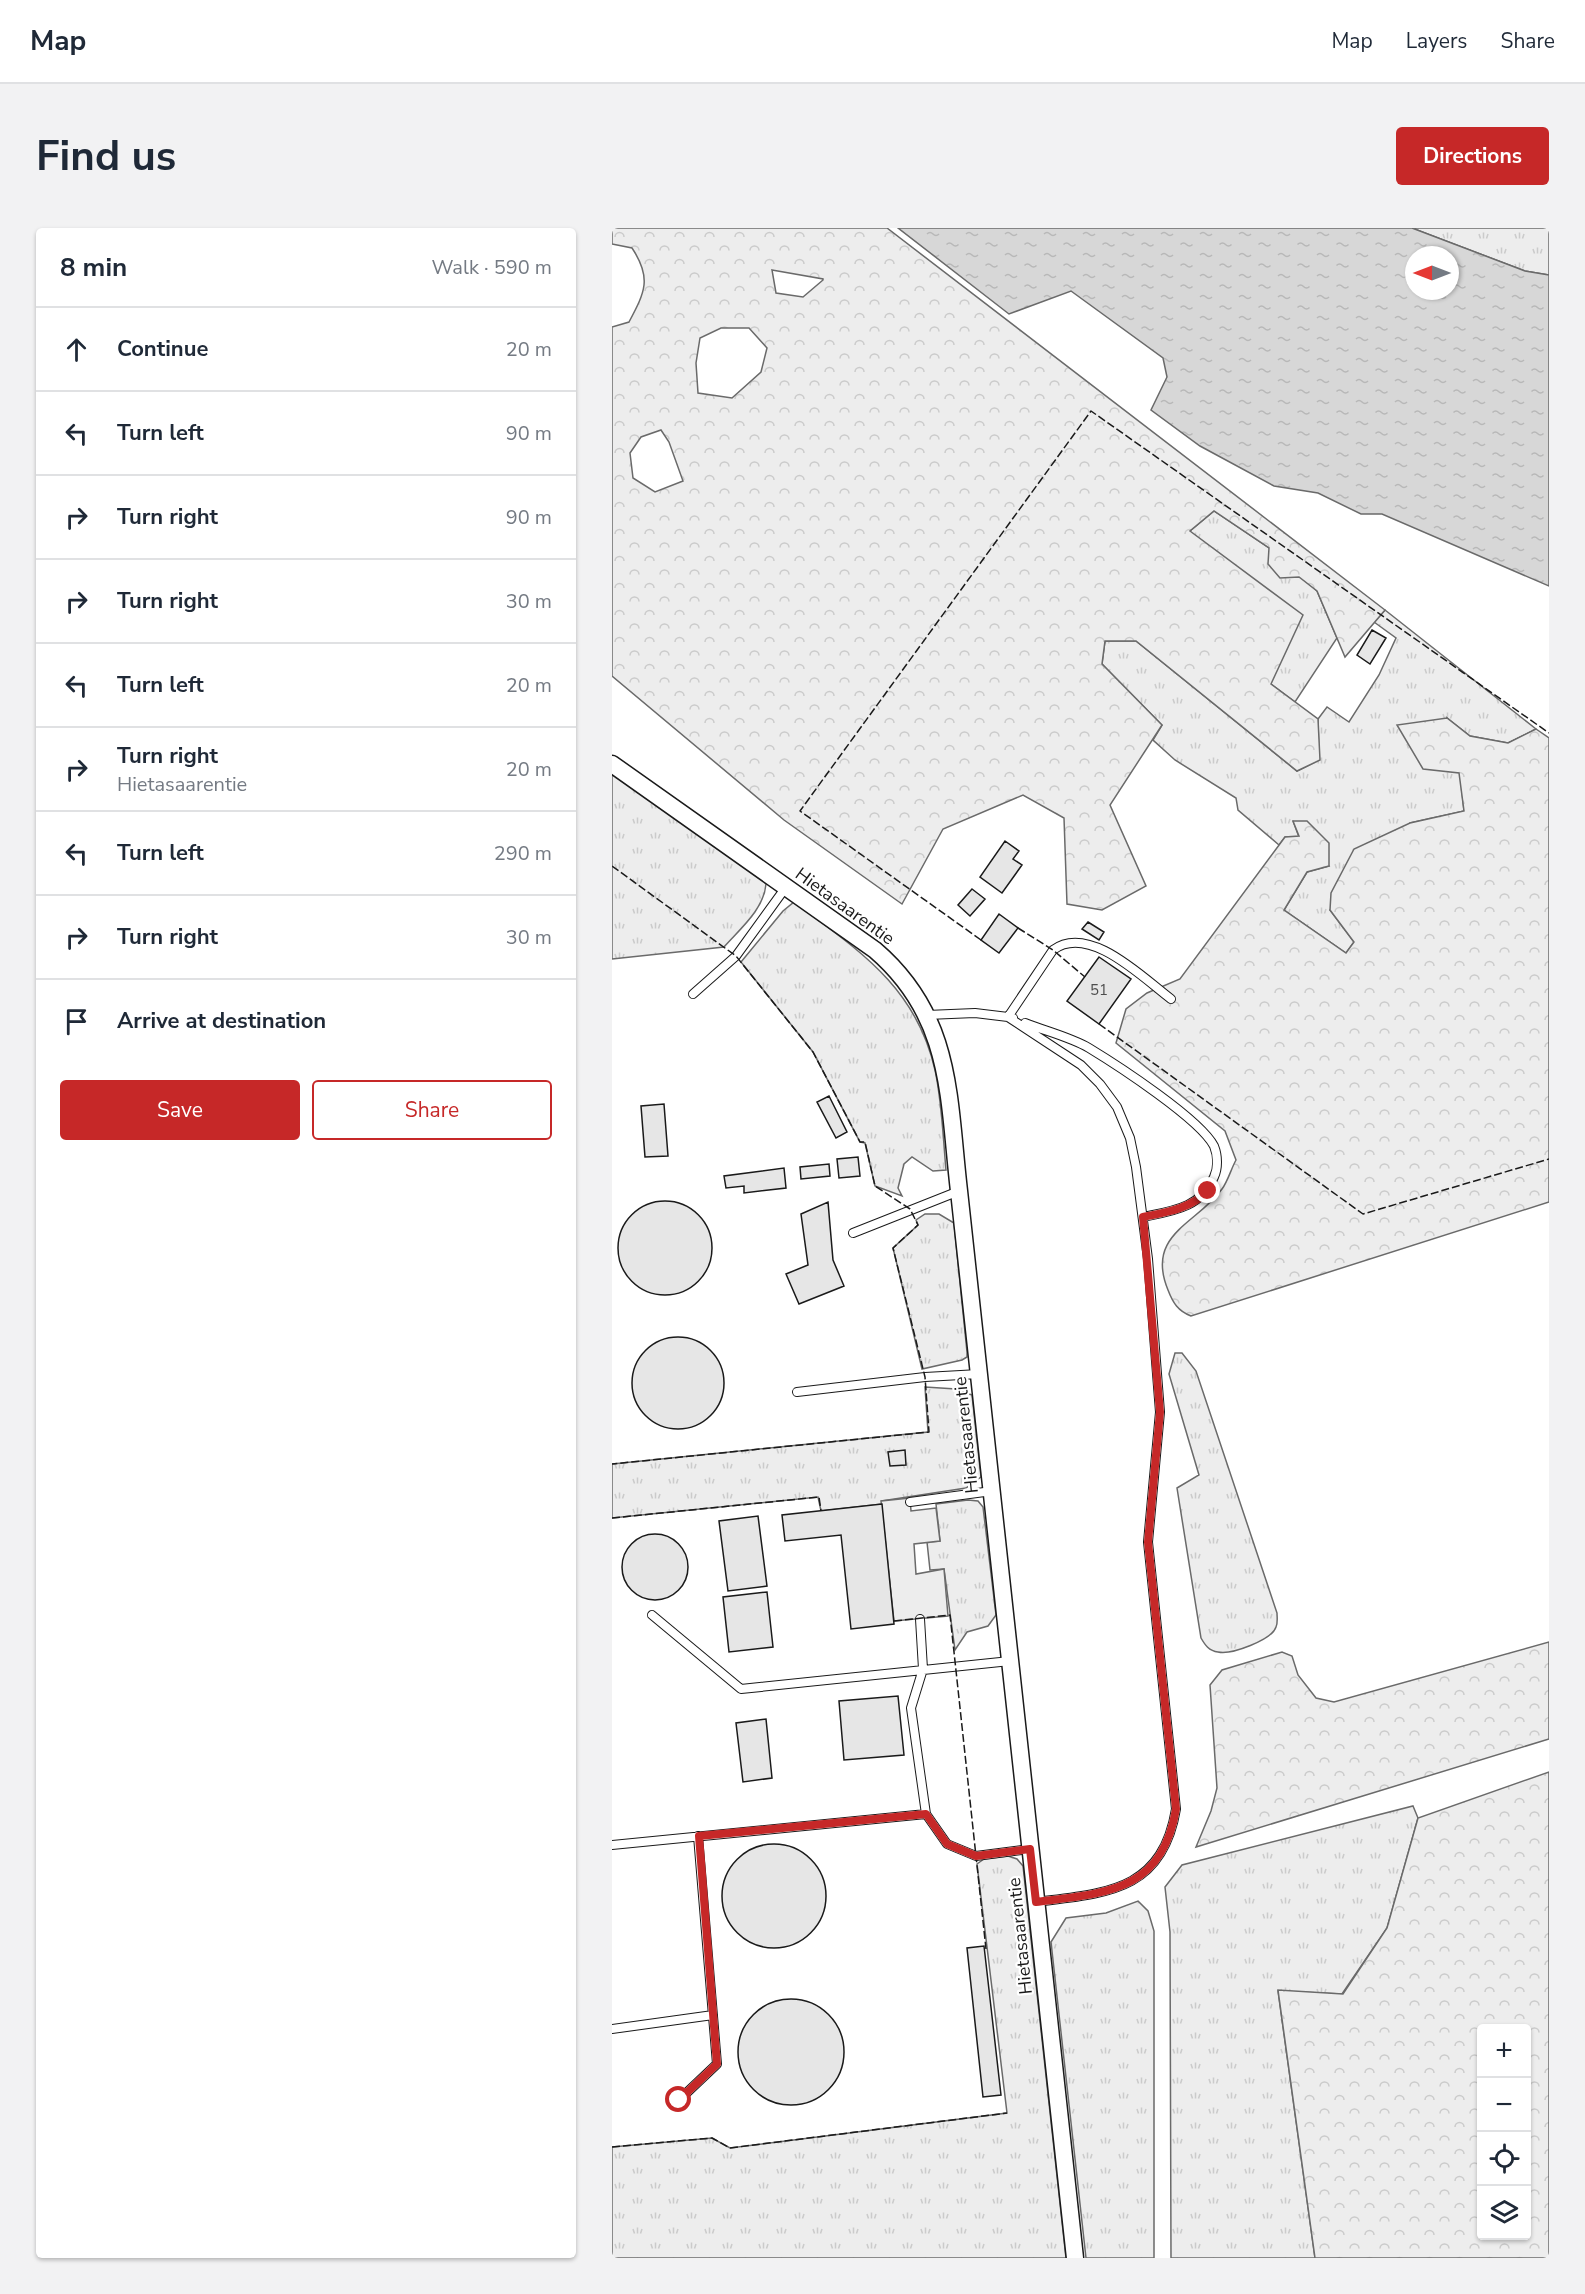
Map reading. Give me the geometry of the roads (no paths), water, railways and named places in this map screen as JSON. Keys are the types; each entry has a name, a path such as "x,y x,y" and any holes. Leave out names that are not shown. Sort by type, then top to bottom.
{"street":[{"name":"Hietasaarentie","path":"612,764 883,957 912,988 927,1015 939,1046 946,1076 959,1191 1075,2258"}],"lane":[{"path":"693,994 736,956 786,886"},
{"path":"1008,1017 1053,950 1063,943 1081,942 1109,952 1171,999"},
{"path":"927,1015 975,1013 1008,1017 1087,1047 1189,1120 1207,1136 1215,1148 1218,1161 1216,1175 1208,1191 1197,1202 1179,1210 1143,1217"},
{"path":"1008,1017 1081,1065 1100,1084 1117,1107 1130,1137 1143,1217 1160,1412 1148,1542 1176,1809 1172,1834 1161,1853 1144,1873 1129,1883 1097,1894 1036,1902"},
{"path":"853,1233 959,1191"},
{"path":"797,1392 924,1377 979,1374"},
{"path":"910,1502 992,1491"},
{"path":"652,1615 741,1689 1010,1661"},
{"path":"920,1618 923,1669 911,1708 926,1814 947,1844 976,1856 1030,1849"},
{"path":"612,1845 926,1814"},
{"path":"679,2100 717,2064 699,1836"},
{"path":"612,2029 713,2015"}],"water":[{"path":"898,228 1412,228 1525,271 1549,275 1549,586 1382,514 1361,514 1318,493 1274,486 1200,446 1151,410 1167,377 1163,358 1071,291 1009,314"}]}
